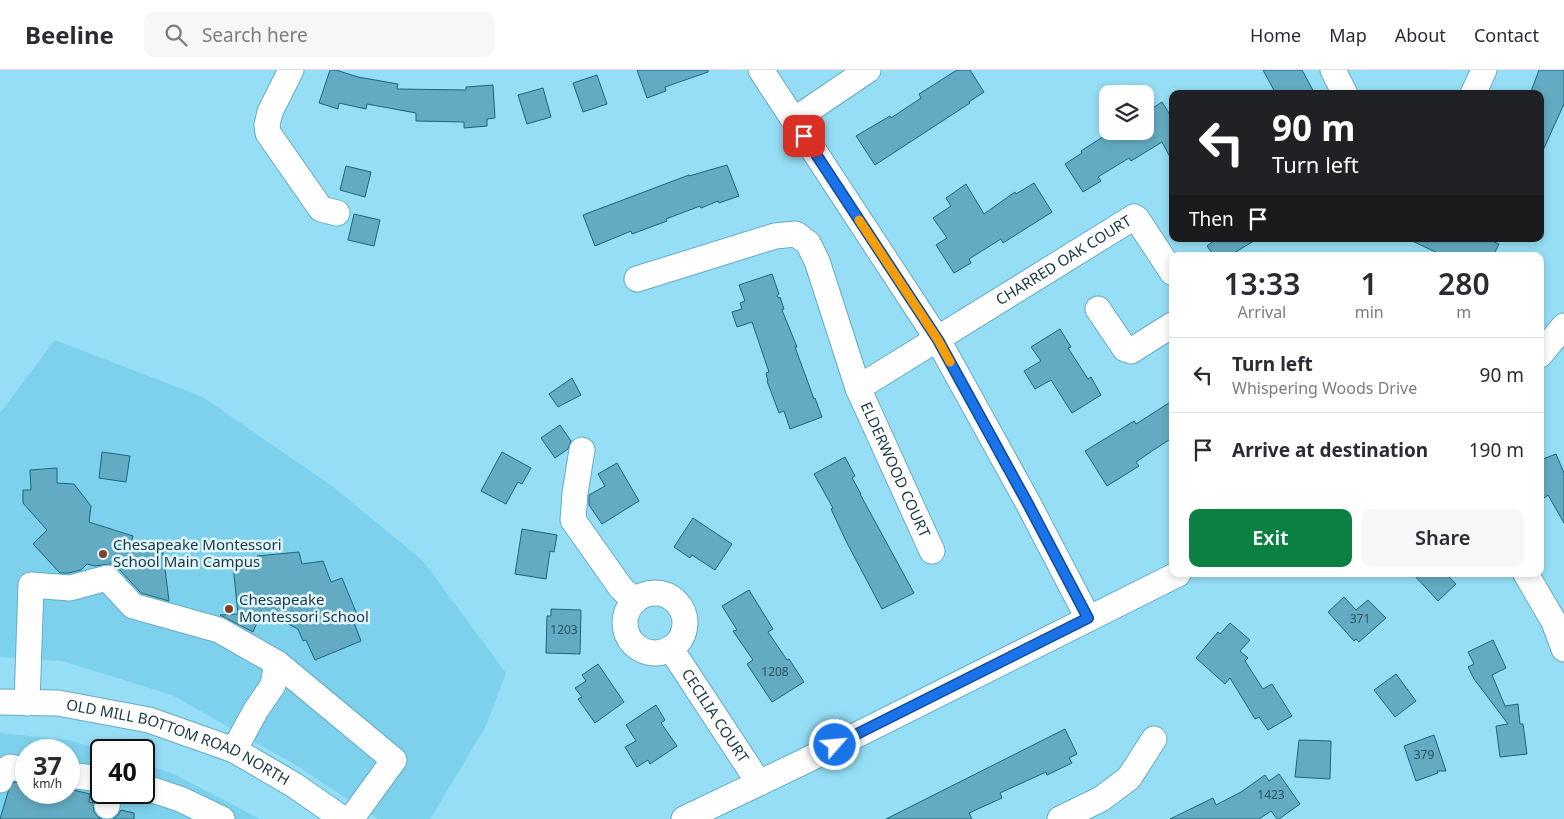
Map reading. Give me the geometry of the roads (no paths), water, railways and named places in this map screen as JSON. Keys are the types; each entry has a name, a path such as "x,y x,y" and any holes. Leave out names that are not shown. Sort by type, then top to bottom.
{"street":[{"path":"290,70 270,112 267,125 268,133 321,209 337,213"},
{"path":"761,70 938,340 1088,618"},
{"path":"794,120 868,70"},
{"path":"1333,70 1342,90"},
{"path":"1475,90 1484,70"},
{"name":"CHARRED OAK COURT","path":"938,340 1134,217 1169,267"},
{"name":"ELDERWOOD COURT","path":"637,279 775,236 796,234 808,243 817,261 858,388 932,551"},
{"path":"1098,309 1125,349 1131,351 1169,326"},
{"path":"1544,350 1564,326"},
{"name":"ELDERWOOD COURT","path":"858,388 938,340"},
{"path":"582,450 573,520 621,588 635,600"},
{"path":"684,819 1172,577"},
{"path":"1528,577 1554,622 1564,649"},
{"path":"27,703 31,585 70,588 107,578 133,606 219,630 277,663 394,760 351,819"},
{"path":"649,594 660,594 677,603 685,621 684,631 679,641 671,649 661,653 651,653 641,650 628,638 625,618 628,608 635,600 649,594"},
{"name":"CECILIA COURT","path":"671,649 759,783"},
{"path":"234,750 256,710 273,685 277,663"},
{"name":"OLD MILL BOTTOM ROAD NORTH","path":"0,702 58,703 149,720 234,750 294,784 343,819"},
{"path":"1060,819 1101,799 1129,778 1154,739"},
{"path":"0,780 3,772 10,767 15,768"},
{"path":"155,791 180,799 222,819"}],"place":[{"name":"Chesapeake Montessori School Main Campus","path":"103,554"},
{"name":"Chesapeake Montessori School","path":"229,609"}]}
